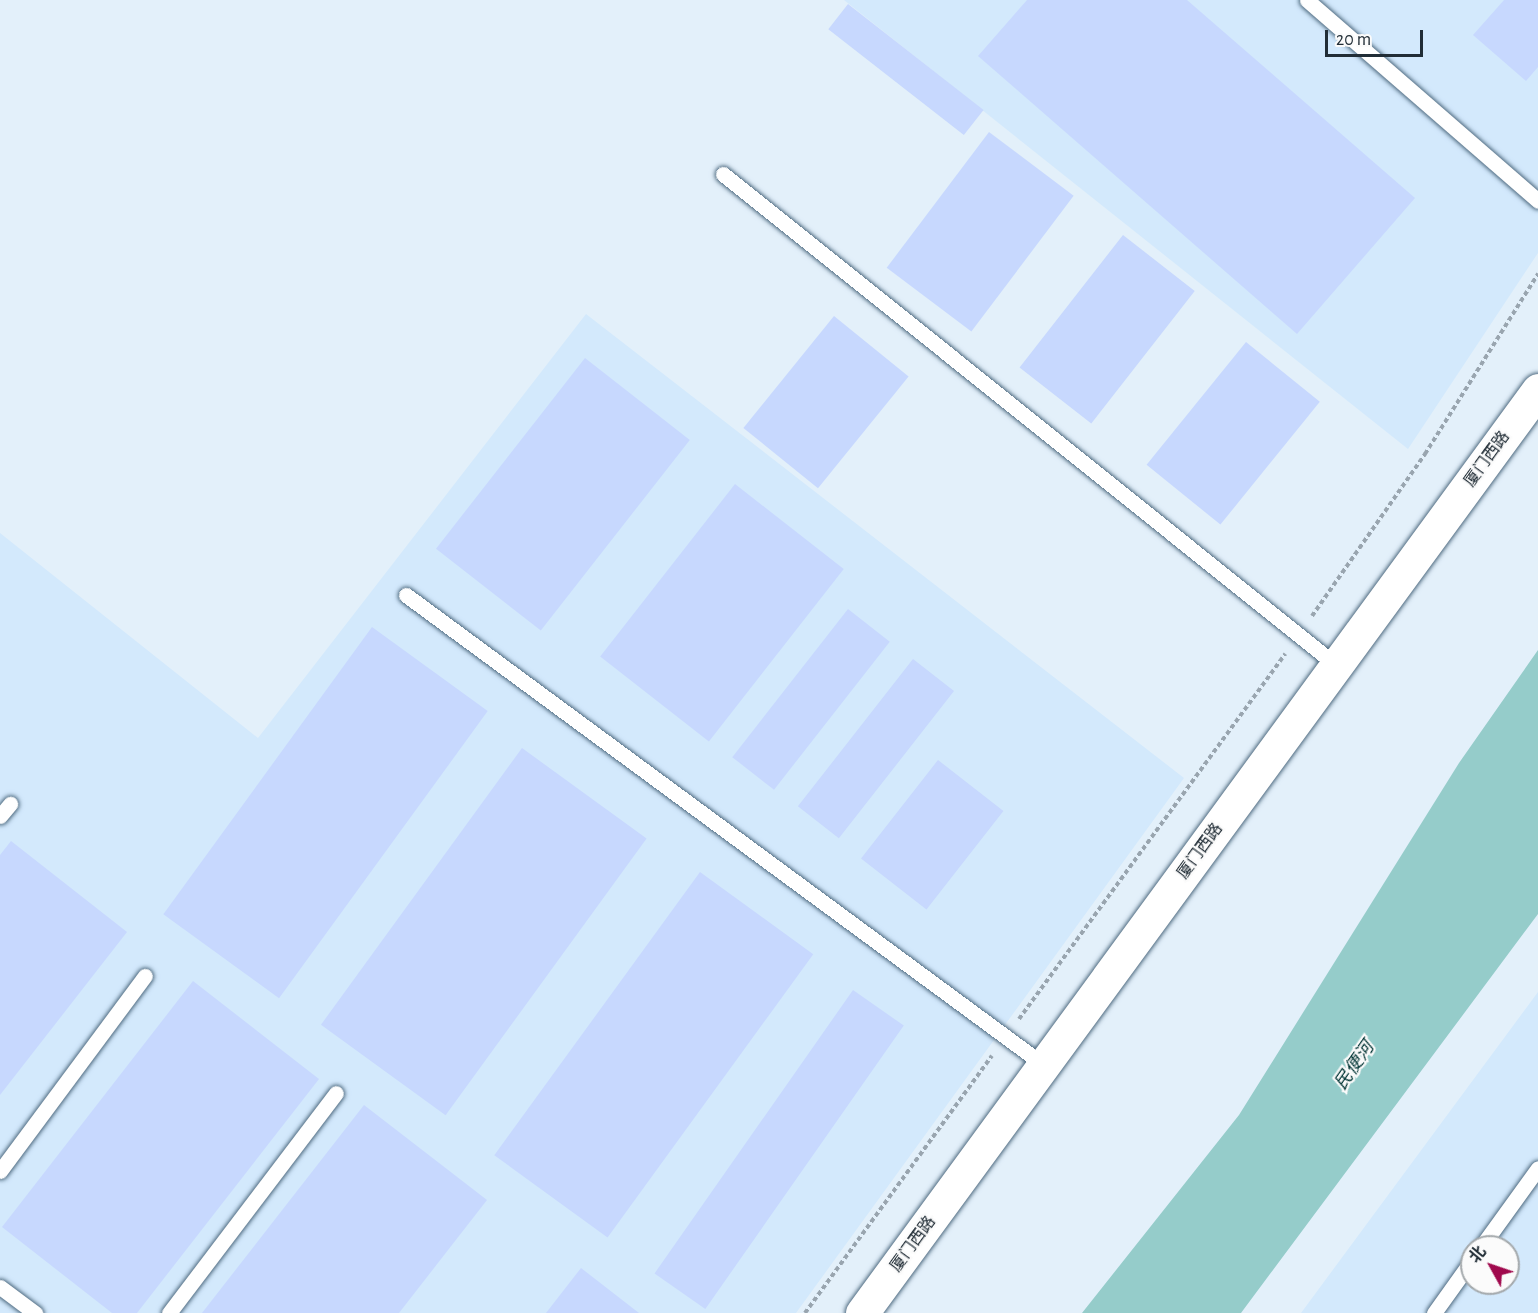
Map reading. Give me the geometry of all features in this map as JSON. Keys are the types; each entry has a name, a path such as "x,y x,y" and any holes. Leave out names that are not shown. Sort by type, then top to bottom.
{"street":[{"name":"厦门西路","path":"862,1313 1538,390"}],"lane":[{"path":"1307,0 1538,201"},
{"path":"723,174 1336,665"},
{"path":"406,596 1044,1065"},
{"path":"0,816 10,804"},
{"path":"0,1171 145,976"},
{"path":"170,1313 336,1093"},
{"path":"1490,1235 1538,1168"},
{"path":"1434,1313 1460,1277"},
{"path":"0,1287 35,1313"}],"path":[{"path":"805,1313 1299,635 1425,454 1538,274"}],"shaded area":[{"path":"844,0 1538,0 1538,253 1408,449"},
{"path":"586,314 1184,778 796,1313 0,1313 0,533 258,738"},
{"path":"1538,992 1538,1313 1301,1313"}],"water":[{"name":"民便河","path":"1538,650 1538,914 1241,1313 1082,1313 1239,1115 1459,763"}],"building":[{"path":"1027,0 1187,0 1415,198 1297,334 978,56"},
{"path":"1504,0 1538,0 1538,67 1526,81 1473,35"},
{"path":"848,4 984,110 964,135 828,29"},
{"path":"989,132 1074,196 971,332 887,268"},
{"path":"1123,235 1195,291 1091,423 1020,367"},
{"path":"834,316 909,376 818,488 743,428"},
{"path":"1246,342 1320,402 1220,525 1147,465"},
{"path":"585,358 690,440 541,631 436,549"},
{"path":"735,484 844,569 709,742 600,657"},
{"path":"848,609 890,642 774,790 732,757"},
{"path":"372,627 488,711 279,998 163,914"},
{"path":"913,659 954,691 839,838 798,806"},
{"path":"522,748 647,839 446,1115 321,1025"},
{"path":"938,760 1003,811 926,910 861,859"},
{"path":"11,841 127,932 0,1095 0,855"},
{"path":"700,872 813,954 608,1237 494,1155"},
{"path":"193,981 319,1079 137,1313 112,1313 2,1227"},
{"path":"853,990 904,1026 705,1309 655,1273"},
{"path":"364,1105 487,1200 399,1313 202,1313"},
{"path":"581,1268 639,1313 546,1313"}]}
